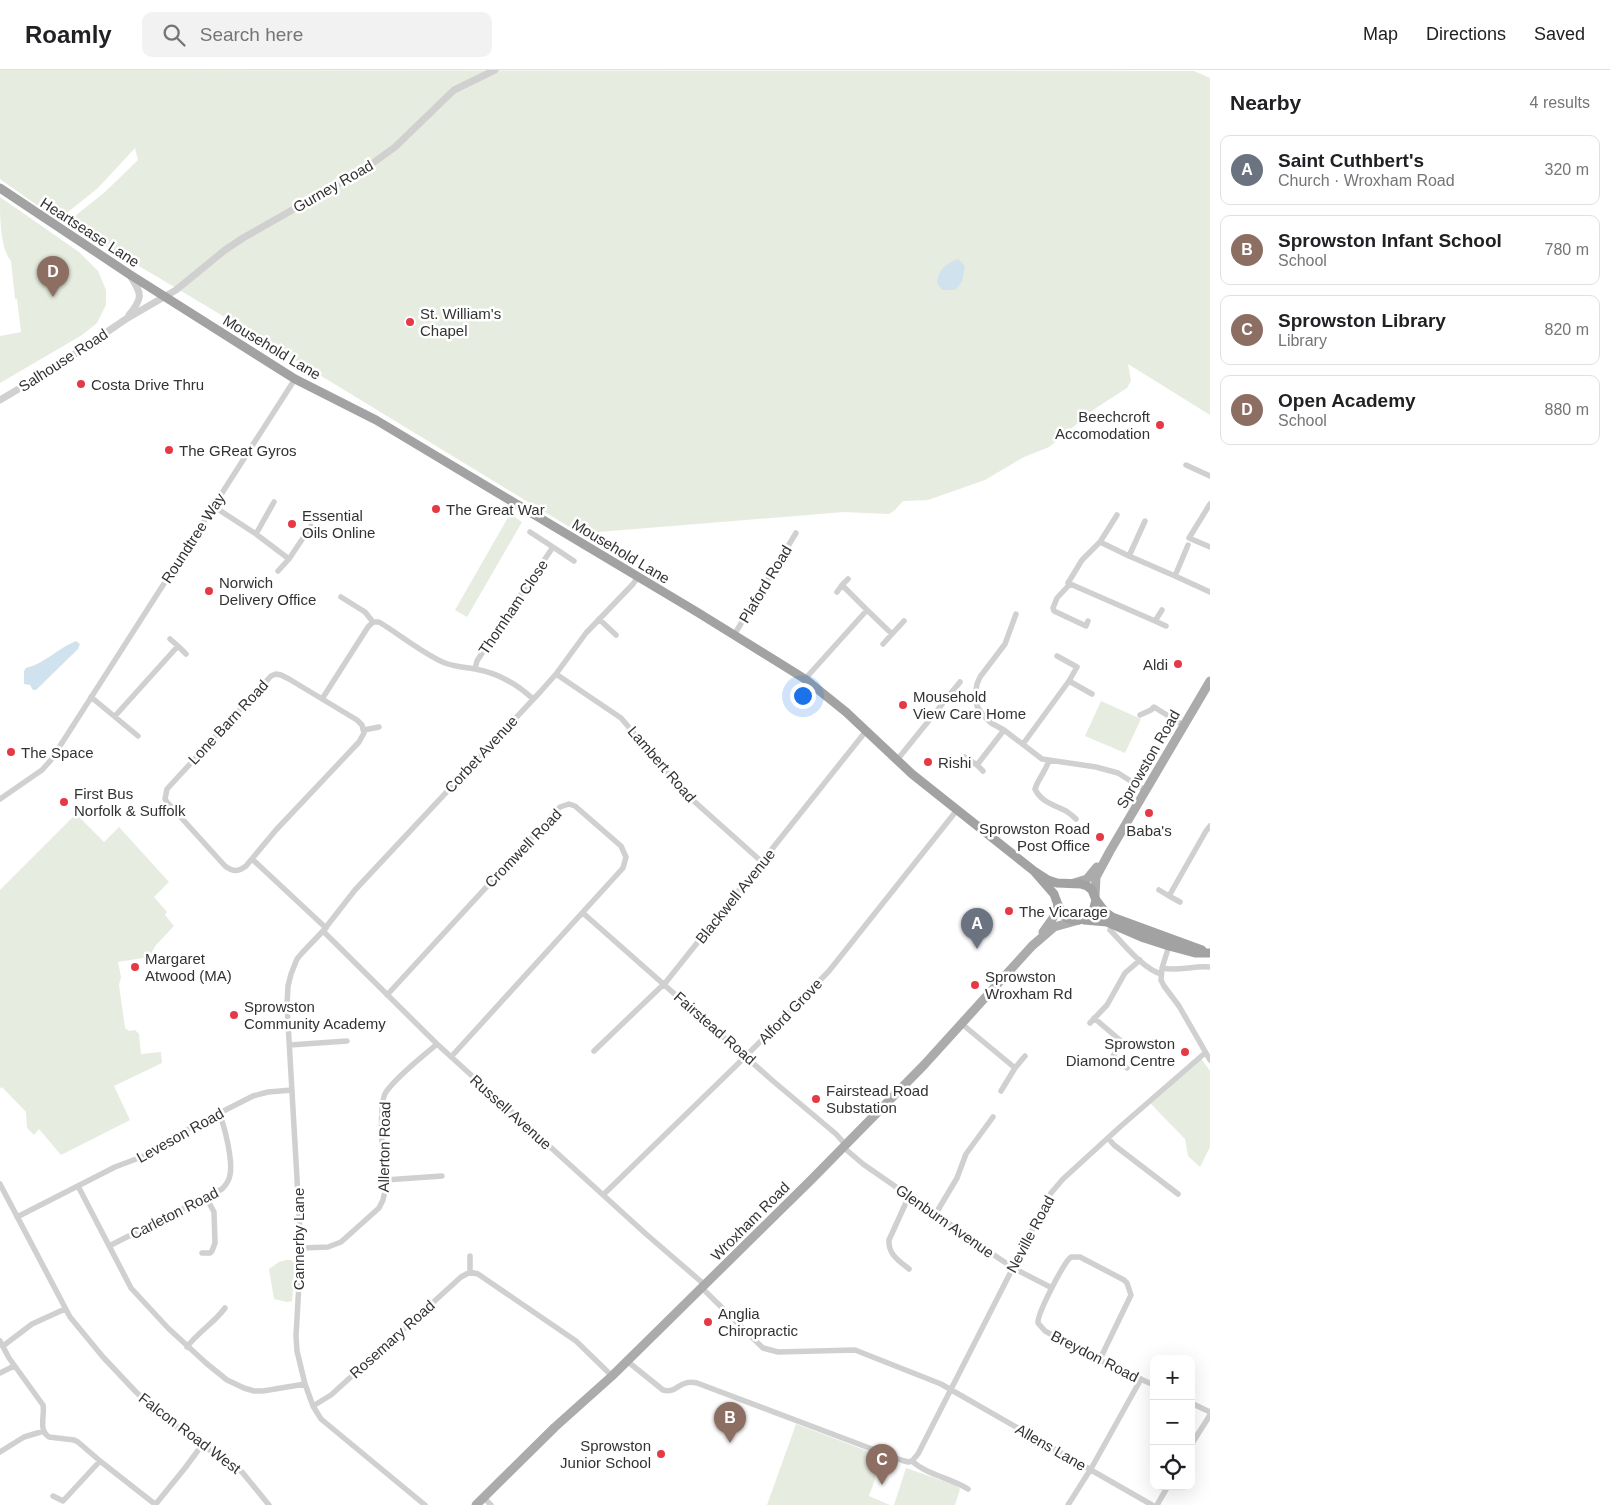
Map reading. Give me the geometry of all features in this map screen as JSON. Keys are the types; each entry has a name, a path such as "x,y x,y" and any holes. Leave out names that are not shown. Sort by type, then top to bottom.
{"highway":[{"name":"Heartsease Lane","path":"0,188 165,296"},
{"name":"Mousehold Lane","path":"165,296 295,379 376,420 805,679 846,712 896,760 1034,871 1048,880 1057,883 1087,886 1105,912 1112,917 1208,953"},
{"name":"Mousehold Lane","path":"1034,871 1050,887 1064,916 1071,920 1081,920"},
{"path":"1058,903 1062,890 1073,884"},
{"path":"1081,920 1093,911 1095,898"},
{"path":"1081,920 1107,922 1144,938 1169,946 1195,953 1208,953"}],"main road":[{"name":"Sprowston Road","path":"1095,898 1096,877 1183,725 1206,695 1210,681"},
{"name":"Sprowston Road","path":"1073,884 1087,879 1110,851"},
{"name":"Wroxham Road","path":"476,1505 555,1427 612,1376 910,1079 1032,946 1053,918 1058,903"},
{"name":"Wroxham Road","path":"1032,946 1054,927 1081,920"}],"street":[{"name":"Gurney Road","path":"165,296 183,285 225,250 243,238 362,171 387,154 454,90 494,70"},
{"name":"Salhouse Road","path":"126,319 140,298 140,290 129,274"},
{"name":"Salhouse Road","path":"0,400 165,296"},
{"name":"Roundtree Way","path":"0,799 46,766 295,379"},
{"path":"1186,465 1210,476"},
{"path":"256,534 274,502"},
{"path":"1210,504 1189,538 1210,547"},
{"path":"213,506 256,534 289,559"},
{"path":"1088,625 1056,613 1053,608 1057,598 1070,584 1068,583 1082,560 1100,542 1116,515"},
{"path":"1129,556 1145,521"},
{"path":"278,571 289,559 311,526"},
{"name":"Thornham Close","path":"530,532 574,560"},
{"name":"Plaford Road","path":"734,635 796,533"},
{"path":"1100,542 1210,592"},
{"path":"1175,576 1188,545"},
{"name":"Thornham Close","path":"475,669 477,661 487,645 553,547"},
{"name":"Corbet Avenue","path":"325,930 368,877 556,674 586,633 638,577"},
{"path":"837,592 848,579"},
{"path":"1070,584 1166,626"},
{"path":"842,585 892,634"},
{"path":"341,597 365,612 373,622"},
{"path":"805,679 867,610"},
{"path":"1155,621 1162,610"},
{"path":"1016,614 1005,644 980,677 976,690 977,706 983,715 1036,755 1049,760 1096,767 1118,773 1145,790"},
{"path":"599,619 616,635"},
{"path":"883,644 904,621"},
{"path":"322,699 370,623 379,622 438,660 503,677 516,684 533,699"},
{"path":"170,639 186,654"},
{"path":"115,716 178,646"},
{"path":"1023,744 1077,667 1057,656"},
{"name":"Lambert Road","path":"556,674 621,718 678,786 762,862"},
{"name":"Lone Barn Road","path":"281,675 322,699 357,720 364,730 362,738 236,874 225,866 167,802 165,798 167,789 271,676 281,675"},
{"path":"1069,681 1092,694"},
{"path":"896,760 960,682"},
{"path":"91,697 138,736"},
{"path":"1140,715 1154,707 1183,725"},
{"path":"364,730 379,727"},
{"path":"977,765 1004,730"},
{"name":"Blackwell Avenue","path":"594,1052 664,984 866,731"},
{"path":"965,757 983,771"},
{"path":"1049,760 1035,789 1038,795 1050,804 1060,810 1065,810 1076,819"},
{"name":"Cromwell Road","path":"387,995 556,811 565,805 575,806 620,846 626,856 623,868 451,1057"},
{"name":"Alford Grove","path":"603,1195 746,1056 829,971 957,810"},
{"path":"1169,896 1210,826"},
{"path":"252,858 325,930"},
{"path":"1158,890 1180,902"},
{"name":"Fairstead Road","path":"583,913 836,1134 844,1146"},
{"name":"Russell Avenue","path":"325,930 436,1044 703,1286"},
{"name":"Cannerby Lane","path":"325,930 297,959 288,986 287,1005 301,1248 296,1336 297,1351 305,1384 313,1406 321,1419 425,1505"},
{"path":"1110,930 1140,960 1156,972 1199,966 1210,967"},
{"path":"1169,946 1161,980 1179,1006 1210,1060"},
{"path":"1127,1068 1113,1056 1121,1041 1092,1021 1107,1005 1125,973 1140,960"},
{"path":"962,1024 1015,1068"},
{"path":"290,1045 347,1041"},
{"name":"Allerton Road","path":"301,1248 328,1247 341,1242 379,1208 385,1191 383,1097 396,1081 436,1044"},
{"name":"Neville Road","path":"912,1461 918,1454 1050,1193 1108,1138 1205,1052"},
{"path":"1001,1091 1025,1056"},
{"name":"Leveson Road","path":"17,1217 116,1166 152,1153 182,1133 258,1093 292,1090"},
{"name":"Carleton Road","path":"109,1246 222,1189 227,1184 230,1175 225,1129 219,1113"},
{"path":"935,1215 957,1178 966,1154 993,1117"},
{"path":"988,1123 994,1127"},
{"path":"1108,1138 1114,1145 1178,1194"},
{"name":"Glenburn Avenue","path":"844,1146 863,1164 935,1215 1012,1267 1052,1288"},
{"path":"385,1180 442,1176"},
{"name":"Falcon Road West","path":"0,1184 65,1309 103,1357 160,1414 242,1472 268,1503"},
{"path":"78,1186 131,1288 187,1347 227,1380 244,1388 263,1391 305,1384"},
{"path":"909,1196 889,1240 891,1253 909,1269"},
{"path":"202,1253 214,1253 215,1243 214,1212 206,1197"},
{"path":"470,1256 470,1272 478,1274 568,1335 612,1376"},
{"path":"1052,1288 1064,1265 1071,1257 1080,1258 1127,1283 1131,1296 1130,1299 1100,1359"},
{"name":"Rosemary Road","path":"313,1406 331,1395 470,1272"},
{"name":"Allens Lane","path":"703,1286 758,1344 768,1350 778,1352 856,1350 941,1384 1152,1505"},
{"name":"Breydon Road","path":"1052,1288 1038,1318 1038,1323 1045,1331 1113,1367 1150,1383"},
{"path":"187,1347 225,1308"},
{"path":"65,1309 32,1324 1,1343 14,1366 43,1406 42,1427 49,1437 78,1442 155,1505 202,1445"},
{"path":"627,1361 668,1392 684,1383 697,1383 902,1460 912,1461 918,1467 961,1484 968,1489"},
{"path":"0,1373 14,1366"},
{"path":"1068,1505 1090,1470 1140,1379"},
{"path":"1195,1405 1210,1413 1195,1438"},
{"path":"0,1452 24,1437 44,1431"},
{"path":"53,1496 64,1503 100,1461"},
{"path":"1157,1505 1166,1490"},
{"path":"484,1497 491,1505"},
{"path":"261,1505 268,1503"}],"shaded area":[{"path":"0,70 1194,71 1210,78 1210,415 1128,364 1131,381 1127,388 1096,408 1049,447 1024,457 985,480 928,500 903,501 889,514 844,512 598,532 594,542 66,223 105,192 138,160 135,148 98,188 58,220 0,179"},
{"path":"0,197 79,252 98,271 106,290 106,305 97,323 82,335 0,383 0,336 21,332 11,261 7,255 3,240"},
{"path":"510,514 522,522 467,617 455,610"},
{"path":"1101,701 1141,719 1125,753 1085,736"},
{"path":"76,814 104,842 119,827 169,882 154,897 167,912 165,915 174,926 156,945 149,957 118,962 125,1028 129,1031 135,1030 139,1034 141,1054 161,1052 162,1063 114,1086 130,1120 61,1155 39,1129 34,1135 27,1128 26,1112 2,1087 0,1089 0,890"},
{"path":"1200,1057 1210,1071 1210,1147 1200,1167 1188,1156 1185,1139 1150,1103"},
{"path":"291,1260 295,1264 292,1301 287,1302 274,1299 269,1269 279,1262"},
{"path":"796,1424 883,1457 869,1496 890,1505 767,1505"},
{"path":"906,1468 955,1485 960,1489 955,1505 894,1505"}],"water":[{"path":"958,259 965,266 962,282 955,290 942,290 937,283 939,274 946,265"},
{"path":"76,641 80,644 78,649 36,690 33,690 30,685 24,684 24,671 26,668 40,663 63,647"}],"place":[{"name":"Open Academy","path":"53,297"},
{"name":"St. William's Chapel","path":"410,322"},
{"name":"Costa Drive Thru","path":"81,384"},
{"name":"Beechcroft Accomodation","path":"1160,425"},
{"name":"The GReat Gyros","path":"169,450"},
{"name":"The Great War","path":"436,509"},
{"name":"Essential Oils Online","path":"292,524"},
{"name":"Norwich Delivery Office","path":"209,591"},
{"name":"Aldi","path":"1178,664"},
{"name":"Mousehold View Care Home","path":"903,705"},
{"name":"The Space","path":"11,752"},
{"name":"Rishi","path":"928,762"},
{"name":"First Bus Norfolk & Suffolk","path":"64,802"},
{"name":"Baba's","path":"1149,813"},
{"name":"Sprowston Road Post Office","path":"1100,837"},
{"name":"The Vicarage","path":"1009,911"},
{"name":"Saint Cuthbert's","path":"977,949"},
{"name":"Margaret Atwood (MA)","path":"135,967"},
{"name":"Sprowston Wroxham Rd","path":"975,985"},
{"name":"Sprowston Community Academy","path":"234,1015"},
{"name":"Sprowston Diamond Centre","path":"1185,1052"},
{"name":"Fairstead Road Substation","path":"816,1099"},
{"name":"Anglia Chiropractic","path":"708,1322"},
{"name":"Sprowston Infant School","path":"730,1443"},
{"name":"Sprowston Junior School","path":"661,1454"},
{"name":"Sprowston Library","path":"882,1485"}]}
